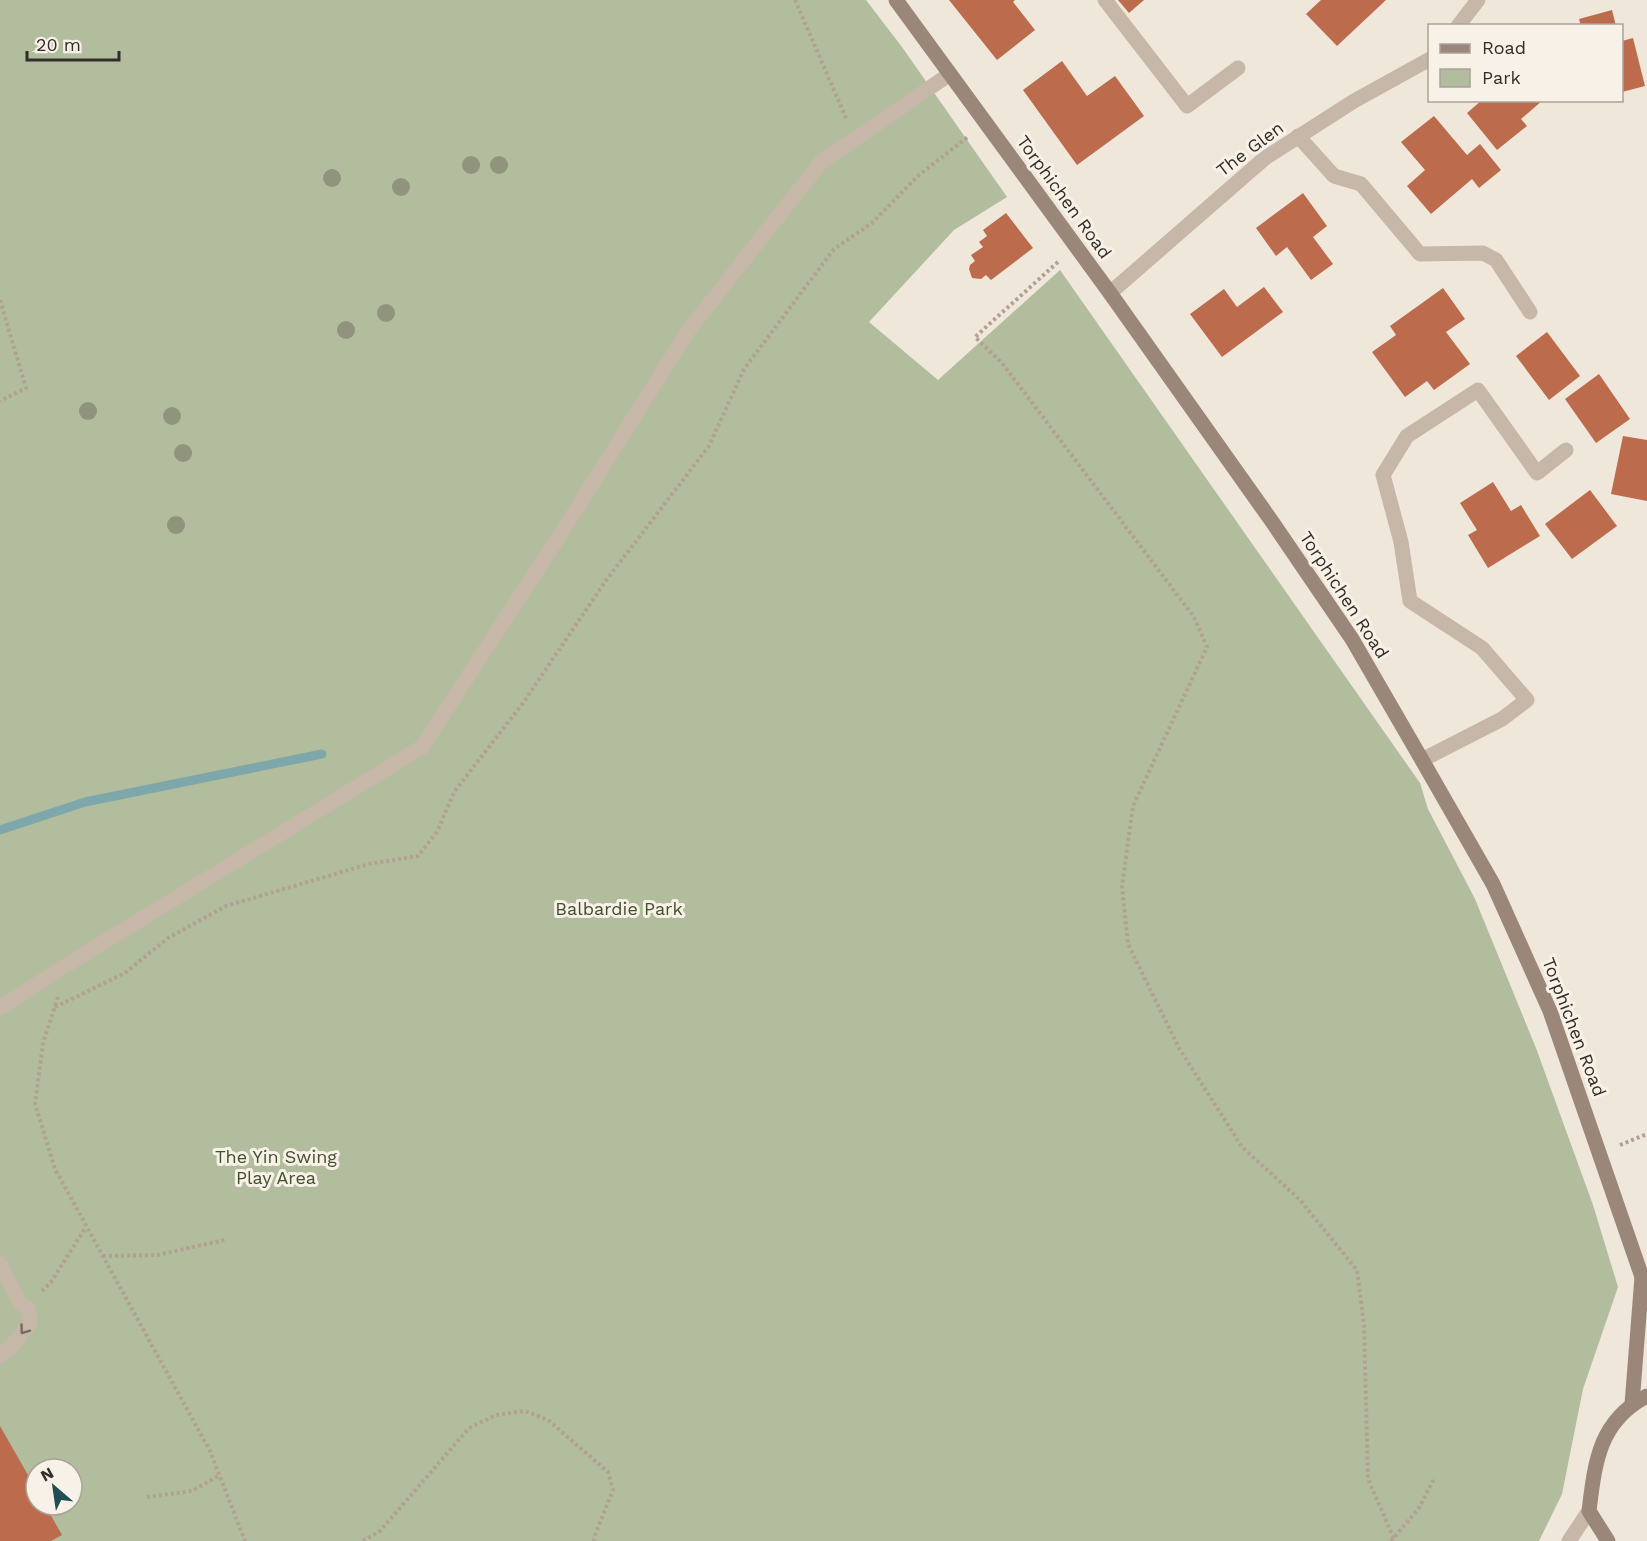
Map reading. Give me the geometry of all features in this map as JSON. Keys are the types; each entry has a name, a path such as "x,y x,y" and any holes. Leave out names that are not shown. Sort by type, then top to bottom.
{"main road":[{"name":"Torphichen Road","path":"896,0 1110,293 1352,639 1493,884 1550,1011 1644,1281"},
{"path":"1632,1404 1644,1281"},
{"path":"1608,1541 1588,1511 1597,1453 1609,1429 1632,1404 1647,1396"}],"street":[{"path":"1105,0 1187,106 1238,68"},
{"path":"1460,24 1478,0"},
{"name":"The Glen","path":"1110,293 1265,158 1354,101 1428,60"},
{"path":"0,1008 423,747 688,331 821,162 950,74"},
{"path":"1298,136 1334,176 1361,184 1420,254 1483,253 1496,260 1530,312"},
{"path":"1422,759 1502,719 1527,700 1482,648 1410,602 1401,542 1383,475 1407,436 1478,390 1538,473 1566,450"},
{"path":"0,1264 20,1303 28,1308 30,1323 11,1347 0,1356"},
{"path":"1569,1541 1588,1511"}],"path":[{"path":"795,0 854,138"},
{"path":"55,1008 124,973 168,938 226,906 369,864 418,856 437,832 454,792 523,703 607,579 709,446 744,369 834,249 872,223 919,176 986,123"},
{"path":"1076,246 975,337 1002,363 1194,617 1207,647 1133,806 1122,886 1128,944 1179,1048 1242,1147 1300,1200 1357,1270 1364,1324 1368,1479 1393,1540 1419,1508 1435,1477"},
{"path":"0,300 26,388 0,401"},
{"path":"68,964 43,1043 35,1104 55,1169 210,1451 245,1541"},
{"path":"51,1282 86,1227"},
{"path":"103,1256 157,1255 225,1240"},
{"path":"363,1541 380,1531 469,1428 496,1415 525,1411 548,1420 608,1472 613,1490 594,1541"},
{"path":"147,1497 192,1491 220,1475"}],"green space":[{"name":"Balbardie Park","path":"0,0 866,0 902,47 1007,197 954,230 869,322 938,380 1060,270 1420,783 1428,809 1475,899 1536,1048 1593,1205 1618,1287 1583,1389 1562,1494 1539,1541 0,1541"}],"building":[{"path":"949,0 1015,0 1013,2 1035,30 997,60"},
{"path":"1118,0 1144,0 1129,13"},
{"path":"1321,0 1386,0 1337,46 1306,14"},
{"path":"1612,10 1616,24 1580,24 1579,19"},
{"path":"1633,38 1645,86 1623,92 1623,41"},
{"path":"1062,61 1087,96 1115,76 1144,116 1077,165 1023,90"},
{"path":"1480,102 1541,102 1521,119 1527,126 1497,150 1467,113"},
{"path":"1434,116 1467,155 1480,144 1501,170 1479,188 1472,179 1431,214 1407,186 1425,170 1401,142"},
{"path":"1303,193 1327,226 1313,237 1333,264 1311,280 1287,247 1276,256 1256,228"},
{"path":"1006,213 1033,248 991,280 986,275 981,279 972,278 969,269 975,261 971,255 983,247 979,242 987,236 983,230"},
{"path":"1264,287 1283,312 1222,357 1190,314 1224,289 1237,307"},
{"path":"1443,288 1465,319 1446,332 1470,364 1434,390 1427,381 1405,397 1372,352 1396,335 1390,326"},
{"path":"1547,332 1580,376 1549,400 1516,356"},
{"path":"1599,374 1630,419 1596,443 1565,399"},
{"path":"1623,436 1647,440 1647,501 1611,494"},
{"path":"1493,482 1511,511 1521,505 1540,536 1488,568 1468,535 1477,530 1460,503"},
{"path":"1590,490 1617,526 1572,559 1545,524"},
{"path":"0,1426 24,1468 24,1517 52,1517 62,1535 51,1541 0,1541"}],"waterway":[{"path":"0,830 85,802 322,754"}],"park label":[{"name":"The Yin Swing Play Area","path":"276,1167"}]}
